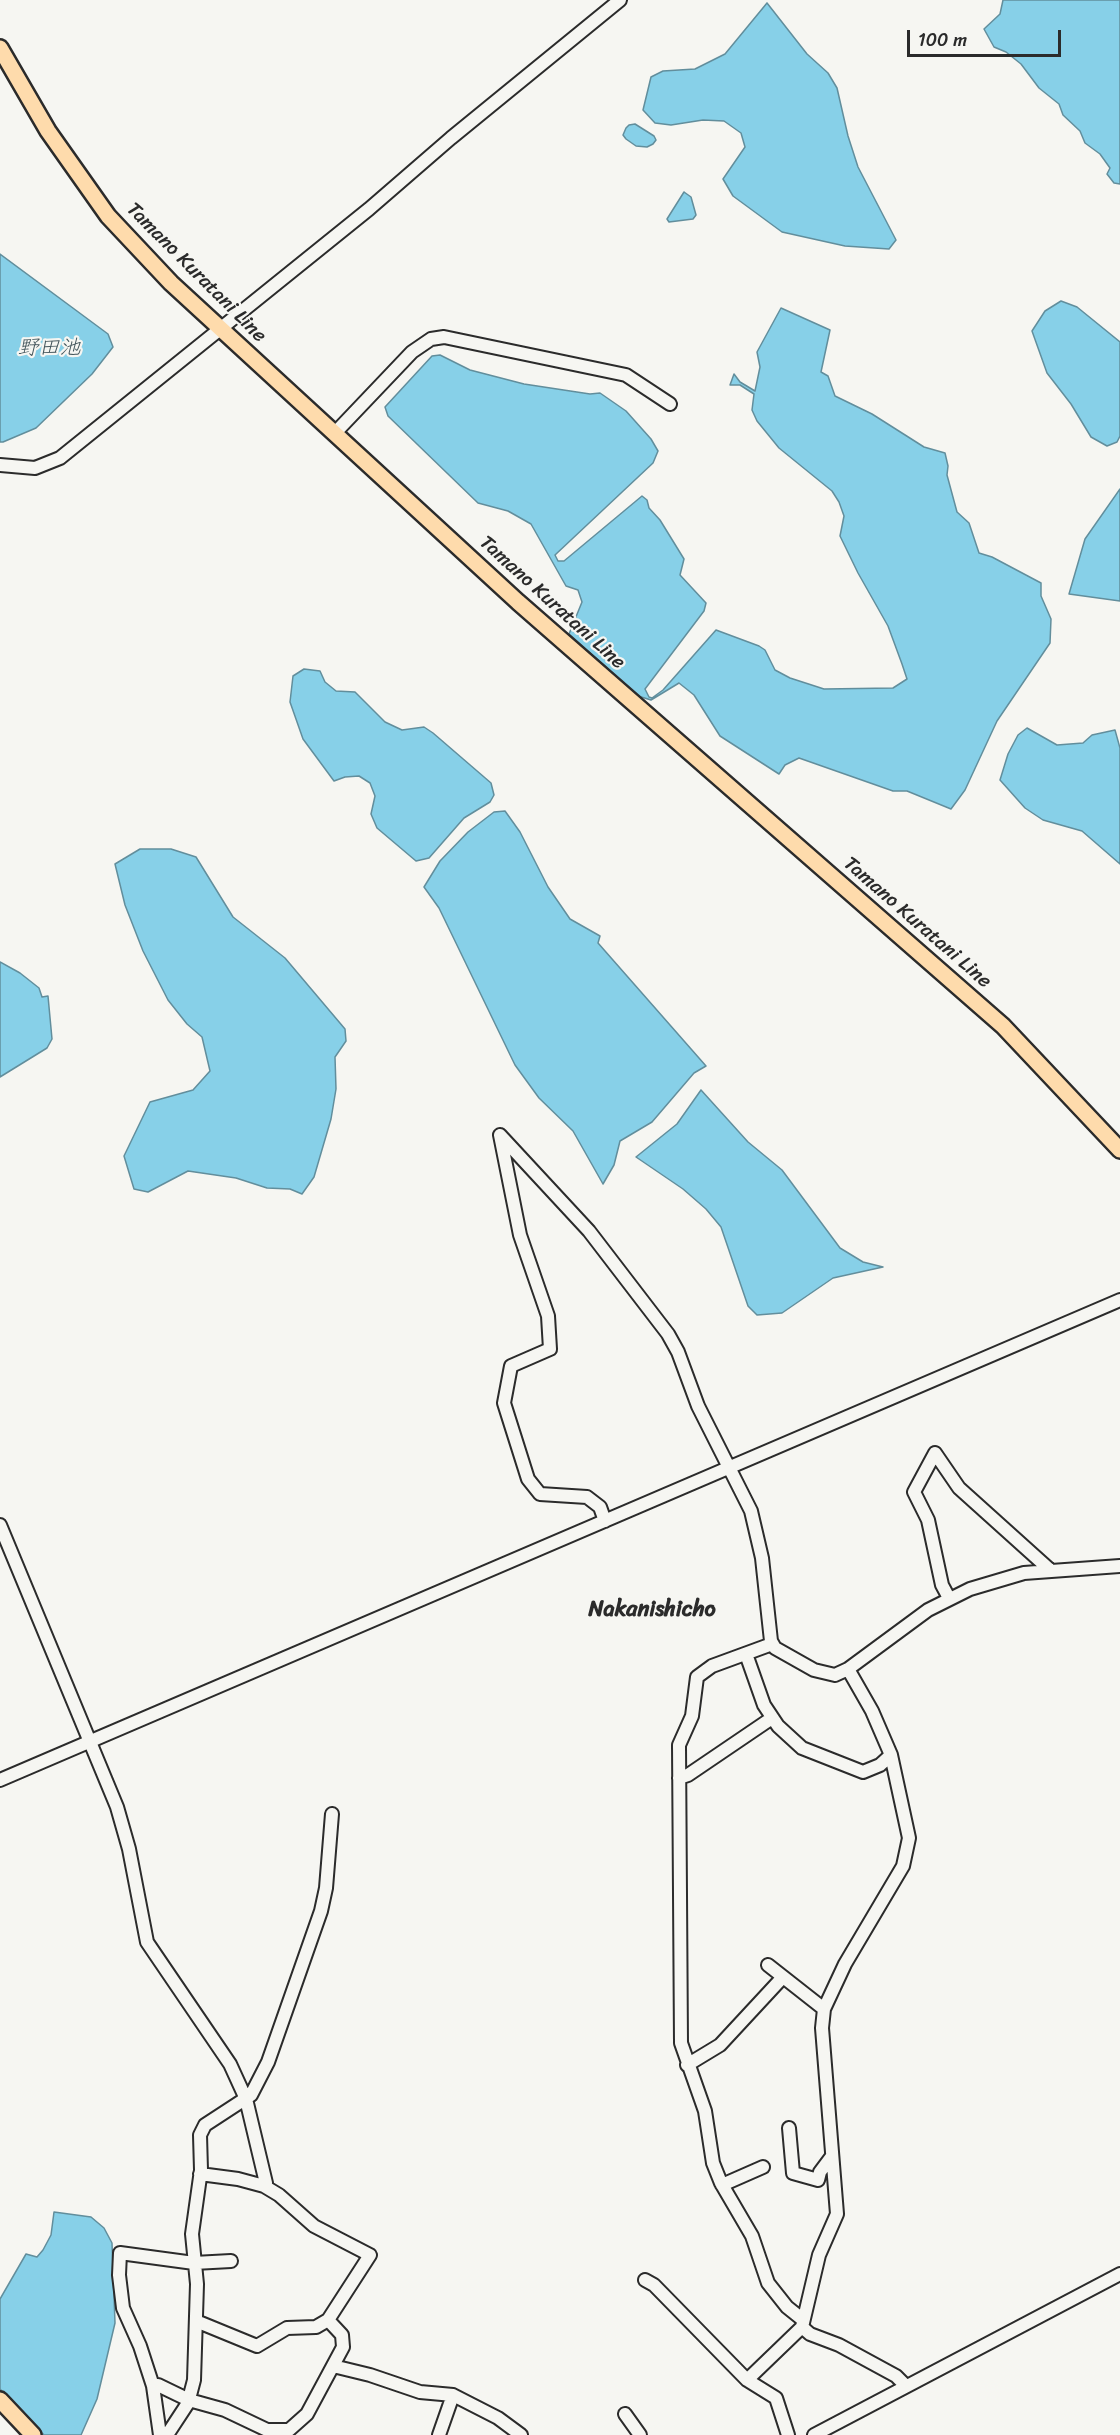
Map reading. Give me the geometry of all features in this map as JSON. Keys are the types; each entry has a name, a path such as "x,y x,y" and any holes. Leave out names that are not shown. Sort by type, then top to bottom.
{"main road":[{"name":"Tamano Kuratani Line","path":"0,48 48,131 108,216 171,283 578,655 1003,1026 1120,1150"},
{"path":"0,2400 33,2435"}],"street":[{"path":"0,465 35,468 60,458 369,209 451,138 620,0"},
{"path":"334,434 412,352 430,339 444,337 626,375 670,404"},
{"path":"605,1521 600,1507 587,1497 540,1494 522,1467 504,1403 512,1366 550,1350 548,1316 520,1235 500,1135 589,1231 668,1334 678,1352 698,1406 750,1511 760,1549 772,1644"},
{"path":"0,1780 1120,1300"},
{"path":"949,1598 942,1585 928,1520 914,1492 935,1453 959,1488 1049,1569"},
{"path":"0,1525 92,1741 98,1763 117,1807 129,1849 147,1942 230,2064 246,2099 266,2183 264,2186"},
{"path":"772,1644 814,1670 835,1675 848,1669 910,1623 949,1598 993,1580 1049,1569 1120,1566"},
{"path":"772,1644 712,1666 697,1677 692,1716 680,1745 681,2043 705,2111 713,2163 722,2185 752,2235 768,2283 810,2334 839,2345 876,2368 896,2376 905,2385"},
{"path":"746,1654 756,1686 772,1718 790,1739 802,1748 863,1773 880,1765 891,1755"},
{"path":"747,2380 802,2323 819,2255 837,2214 822,2028 824,2009 845,1964 903,1866 908,1851 909,1838 904,1802 891,1755 872,1711 848,1669"},
{"path":"679,1778 688,1775 772,1718"},
{"path":"167,2435 189,2400 194,2380 196,2321 192,2234 200,2174 200,2135 203,2126 251,2095 268,2062 321,1911 326,1888 332,1814"},
{"path":"768,1965 818,2007 824,2009"},
{"path":"687,2065 720,2045 783,1977"},
{"path":"789,2128 793,2173 818,2180 820,2172 832,2156"},
{"path":"722,2185 763,2167"},
{"path":"196,2321 257,2346 287,2328 307,2330 328,2320 370,2255 314,2226 279,2195 264,2186 238,2179 200,2174"},
{"path":"160,2435 153,2386 140,2346 123,2308 119,2275 120,2253 194,2263 231,2261"},
{"path":"814,2435 905,2385 1120,2274"},
{"path":"645,2280 654,2285 747,2380 776,2398 788,2435"},
{"path":"153,2386 158,2385 189,2400 225,2410 267,2430 289,2430 307,2414 343,2342 342,2335 328,2320"},
{"path":"333,2366 370,2374 420,2392 453,2395 498,2418 521,2435"},
{"path":"439,2435 453,2395"},
{"path":"625,2414 640,2435"}],"water":[{"path":"1003,0 1120,0 1120,184 1114,183 1107,174 1110,168 1100,154 1085,143 1080,131 1063,115 1059,104 1039,88 1021,64 1006,52 994,47 984,29 1000,14"},
{"path":"767,3 807,54 828,73 837,88 858,167 896,240 889,249 845,246 782,232 733,196 723,179 745,147 741,133 724,121 703,120 671,125 655,123 643,110 651,77 663,71 695,69 725,54"},
{"path":"635,124 654,136 656,140 653,144 647,147 636,146 626,139 623,135 626,128"},
{"path":"684,192 691,197 696,215 693,219 669,222 667,219"},
{"name":"野田池","path":"0,254 108,334 113,347 92,374 36,428 3,442 0,442"},
{"path":"1061,301 1077,307 1120,342 1120,436 1117,442 1107,446 1091,437 1071,404 1047,373 1032,331 1045,311"},
{"path":"781,308 830,330 821,372 828,376 835,396 872,414 924,447 945,453 948,466 947,475 957,512 969,523 979,553 992,557 1041,583 1041,596 1051,619 1050,643 997,721 965,790 951,809 907,791 893,791 799,758 785,765 779,774 720,736 694,695 679,683 651,700 638,696 569,634 582,602 578,590 566,586 531,524 508,511 478,503 388,416 385,407 432,356 440,355 470,370 524,384 590,394 600,393 626,411 651,439 658,451 653,463 555,555 558,561 564,561 642,496 647,500 649,508 660,520 684,559 680,575 706,603 704,611 645,689 649,697 652,698 663,690 716,630 759,646 765,650 775,670 790,678 824,689 893,688 907,679 888,626 840,536 844,516 839,502 832,491 779,448 757,421 752,410 754,394 740,385 730,385 734,374 740,382 755,391 760,367 757,352"},
{"path":"1120,489 1120,601 1069,594 1085,539"},
{"path":"304,669 320,671 325,682 336,691 355,692 385,722 402,730 424,727 433,733 491,783 494,795 490,802 464,818 429,858 416,861 377,828 371,814 375,796 370,783 359,776 334,781 303,739 290,702 293,676"},
{"path":"1027,728 1057,745 1083,743 1092,735 1115,730 1120,748 1120,864 1082,831 1043,820 1025,808 1000,780 1008,754 1018,735"},
{"path":"505,811 520,832 548,887 570,919 600,936 598,943 706,1066 694,1073 652,1122 620,1141 614,1165 603,1184 573,1131 539,1098 515,1065 439,908 424,887 440,861 468,832 494,812"},
{"path":"140,849 171,849 196,857 233,917 285,958 345,1029 346,1041 335,1057 336,1089 331,1119 314,1177 302,1194 290,1189 267,1188 236,1178 188,1171 148,1192 134,1189 124,1156 150,1102 193,1090 210,1071 202,1037 187,1024 168,1000 143,951 125,905 115,864"},
{"path":"0,962 20,973 39,988 42,997 48,996 52,1039 47,1048 0,1077"},
{"path":"701,1090 748,1142 782,1170 840,1248 863,1262 883,1267 833,1278 782,1313 757,1315 748,1306 721,1227 706,1209 683,1189 636,1157 677,1124"},
{"path":"54,2212 91,2217 104,2228 112,2243 115,2323 97,2399 81,2435 44,2435 0,2389 0,2299 26,2254 37,2257 43,2250 51,2235"}],"district":[{"name":"Nakanishicho","path":"652,1610"}]}
